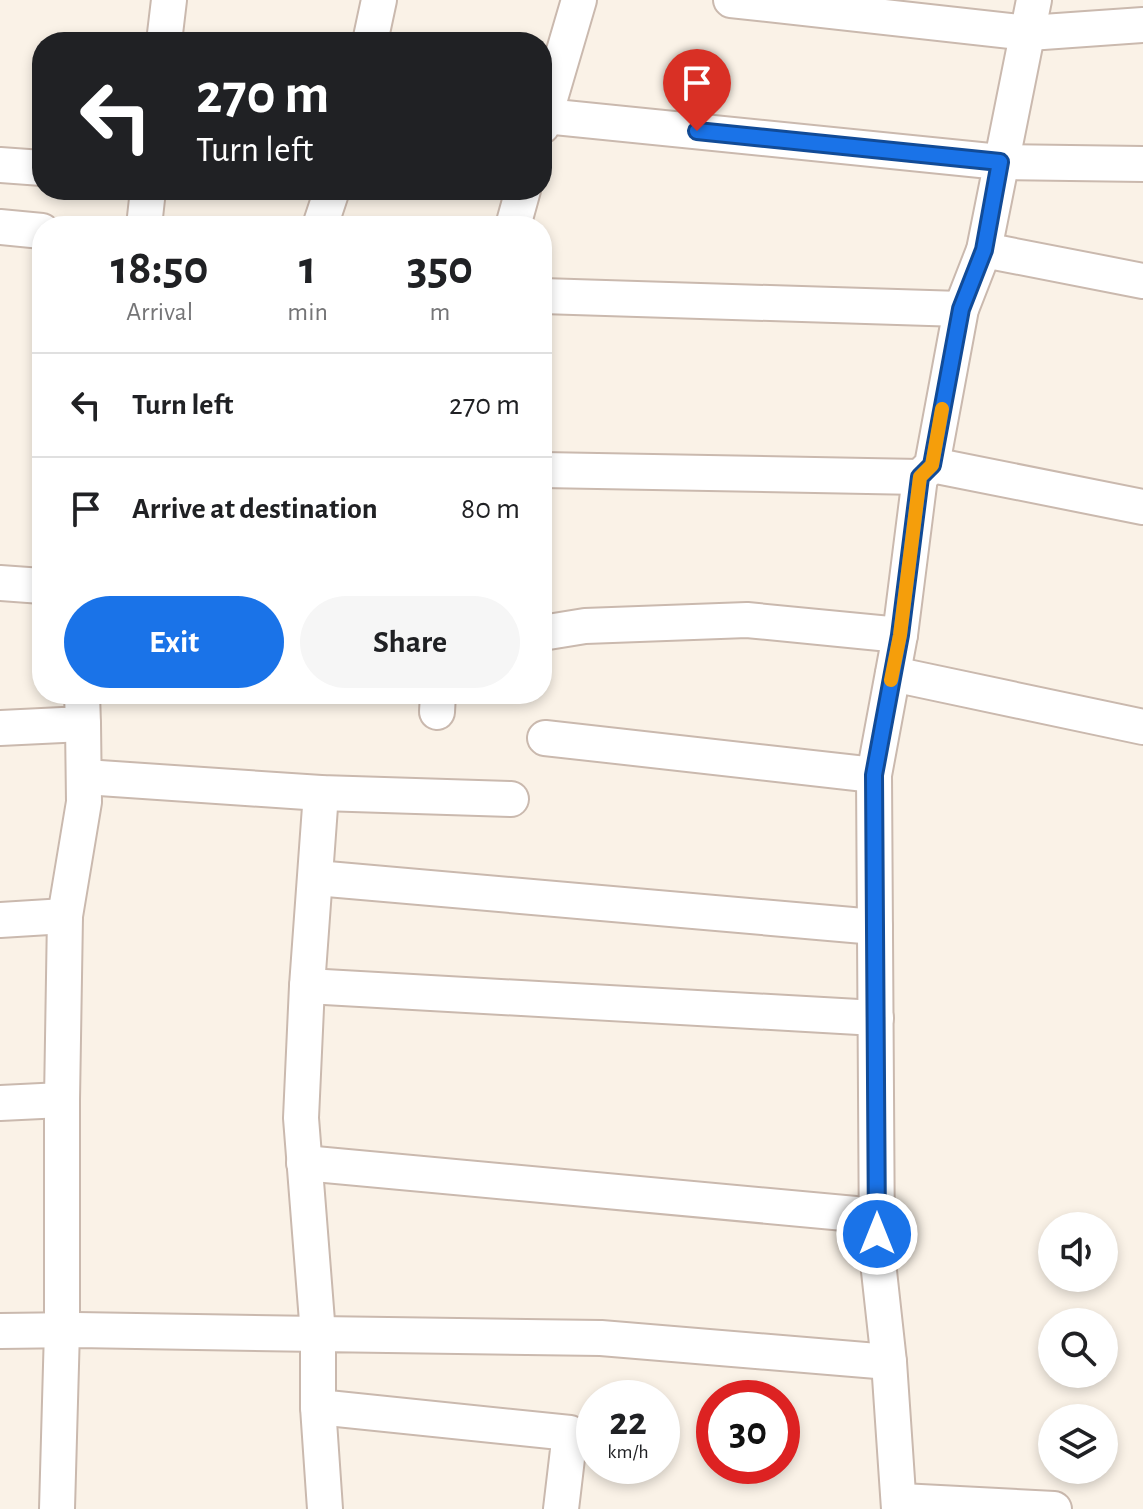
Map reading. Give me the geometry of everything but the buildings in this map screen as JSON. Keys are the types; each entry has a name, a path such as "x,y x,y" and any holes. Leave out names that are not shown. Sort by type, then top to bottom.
{"street":[{"path":"165,32 169,0"},
{"path":"372,32 379,0"},
{"path":"552,93 579,0"},
{"path":"731,0 1032,16 1132,17"},
{"path":"1032,16 984,250 961,309 926,471 874,775 877,1253 900,1505 1054,1509"},
{"path":"552,122 1000,162 1143,164"},
{"path":"0,165 32,167"},
{"path":"0,227 32,230"},
{"path":"984,250 1143,281"},
{"path":"552,296 961,309"},
{"path":"552,470 926,471 1143,507"},
{"path":"0,583 32,585"},
{"path":"552,631 585,626 747,620 900,635"},
{"path":"893,674 1143,727"},
{"path":"0,728 82,709 84,802 65,916 62,1330 57,1509"},
{"path":"545,738 874,775"},
{"path":"85,777 321,793 511,799"},
{"path":"321,793 301,1118 318,1334 318,1407 325,1509"},
{"path":"316,878 875,927"},
{"path":"0,920 65,916"},
{"path":"307,986 876,1018"},
{"path":"0,1103 62,1100"},
{"path":"304,1163 877,1216"},
{"path":"0,1331 601,1338 889,1362"},
{"path":"318,1407 570,1433 561,1509"}],"slow traffic":[{"path":"891,680 900,635 920,477 932,465 942,409"}],"route":[{"path":"697,131 1000,162 984,250 961,309 932,465 920,477 900,635 874,775 877,1234"}]}
